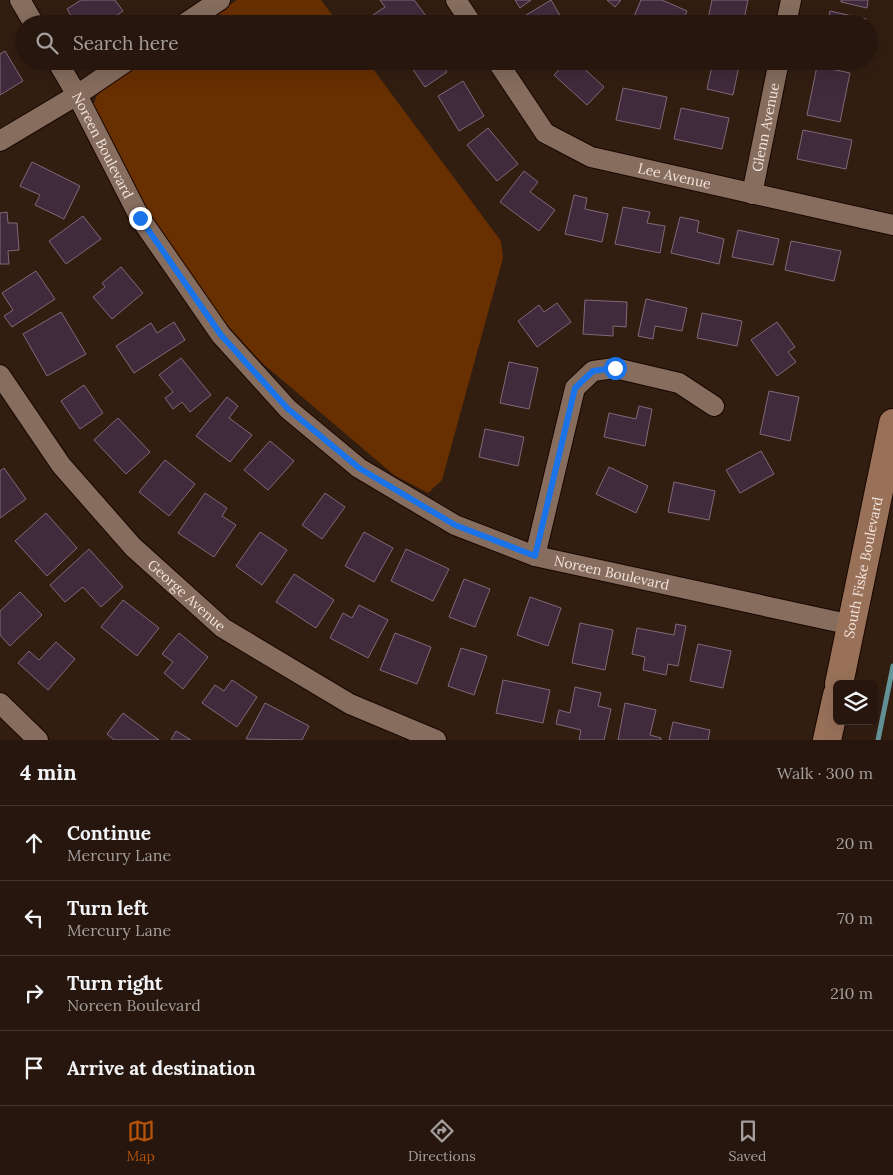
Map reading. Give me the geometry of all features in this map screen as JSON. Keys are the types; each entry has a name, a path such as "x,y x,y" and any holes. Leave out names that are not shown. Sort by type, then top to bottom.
{"main road":[{"name":"South Fiske Boulevard","path":"840,680 852,625 886,501 893,424"},
{"path":"827,740 833,713"}],"street":[{"path":"20,0 29,15"},
{"path":"198,15 220,0"},
{"path":"456,0 466,15"},
{"path":"788,15 791,0"},
{"name":"Noreen Boulevard","path":"62,70 140,218 221,335 288,409 359,468 455,525 535,556 852,625"},
{"path":"0,141 114,70"},
{"name":"Lee Avenue","path":"503,70 545,133 591,157 893,225"},
{"name":"Glenn Avenue","path":"752,194 777,70"},
{"path":"535,556 575,388 593,371 615,368 679,383 714,406"},
{"name":"George Avenue","path":"0,375 61,465 133,548 222,628 350,704 436,740"},
{"path":"0,703 38,740"}],"shaded area":[{"path":"237,0 321,0 332,15 214,15"},
{"path":"131,70 374,70 501,241 503,258 442,480 428,493 394,475 261,362 220,317 148,212 93,106 97,95"}],"building":[{"path":"81,0 115,0 123,11 117,15 71,15 67,9"},
{"path":"380,0 414,0 425,15 373,15 385,7"},
{"path":"515,0 531,0 520,8"},
{"path":"551,0 560,15 526,15"},
{"path":"607,0 621,0 615,7"},
{"path":"641,0 662,0 687,11 685,15 635,15"},
{"path":"712,0 748,0 745,15 709,15"},
{"path":"841,0 868,0 867,8 841,2"},
{"path":"830,11 848,15 829,15"},
{"path":"5,51 23,81 0,95 0,54"},
{"path":"413,70 446,70 447,72 425,87"},
{"path":"559,70 586,70 604,87 587,105 554,75"},
{"path":"711,70 738,70 733,95 707,89"},
{"path":"816,70 836,70 850,73 840,122 807,115"},
{"path":"463,81 484,116 459,131 438,96"},
{"path":"623,88 667,97 660,129 616,120"},
{"path":"681,108 729,118 722,149 674,139"},
{"path":"488,128 518,164 497,181 467,145"},
{"path":"803,130 852,140 846,169 797,159"},
{"path":"32,162 80,186 64,219 35,205 40,195 20,186"},
{"path":"524,171 538,182 530,192 555,210 539,231 500,202"},
{"path":"574,195 587,198 585,209 608,214 602,242 565,234"},
{"path":"623,207 650,212 647,223 665,226 660,253 615,244"},
{"path":"7,212 8,223 17,223 19,250 8,251 9,264 0,264 0,213"},
{"path":"83,216 101,239 66,264 49,241"},
{"path":"680,217 699,221 697,232 724,239 719,264 671,253"},
{"path":"738,230 779,239 773,265 732,257"},
{"path":"791,241 841,251 834,281 785,270"},
{"path":"121,267 143,293 112,319 93,297 105,287 102,283"},
{"path":"36,271 55,299 12,327 4,316 13,310 2,293"},
{"path":"646,299 687,308 682,331 655,326 653,339 638,336"},
{"path":"585,300 627,302 626,327 613,326 613,336 583,334"},
{"path":"557,303 571,322 537,347 518,321 539,305 544,312"},
{"path":"61,312 86,354 47,376 23,334"},
{"path":"702,313 742,321 737,346 697,338"},
{"path":"174,322 185,340 134,373 116,346 151,323 157,333"},
{"path":"777,322 795,347 788,352 796,362 777,376 751,340"},
{"path":"181,358 211,395 190,412 182,402 173,409 165,398 173,392 159,375"},
{"path":"509,362 538,368 529,409 500,403"},
{"path":"84,385 103,413 80,429 61,401"},
{"path":"769,391 799,397 790,441 760,434"},
{"path":"227,397 238,406 229,418 252,435 230,462 196,436"},
{"path":"639,406 652,409 645,446 604,437 609,413 636,419"},
{"path":"118,418 150,452 126,474 94,440"},
{"path":"485,429 524,437 518,466 479,457"},
{"path":"270,441 294,461 268,490 244,470"},
{"path":"761,451 774,474 740,493 726,470"},
{"path":"165,460 195,484 169,516 139,492"},
{"path":"609,467 648,486 636,513 596,494"},
{"path":"4,468 26,499 0,518 0,471"},
{"path":"674,482 715,491 709,520 668,512"},
{"path":"205,493 227,508 222,516 236,525 214,557 178,533"},
{"path":"325,493 345,507 322,539 302,525"},
{"path":"46,513 77,548 47,576 15,541"},
{"path":"260,532 287,550 262,585 236,566"},
{"path":"364,532 393,548 374,582 345,566"},
{"path":"89,549 123,587 101,607 83,587 65,602 50,585"},
{"path":"406,549 449,569 433,601 391,581"},
{"path":"294,574 334,600 316,628 276,602"},
{"path":"464,579 490,589 475,627 449,617"},
{"path":"20,592 42,615 10,646 0,635 0,611"},
{"path":"530,597 561,608 548,646 517,635"},
{"path":"123,600 159,628 137,656 101,627"},
{"path":"359,605 388,620 368,658 330,638 343,613 352,618"},
{"path":"580,623 613,630 605,670 572,663"},
{"path":"676,624 686,626 678,666 668,664 666,675 643,670 645,657 632,654 637,628 674,635"},
{"path":"179,633 208,657 183,689 164,673 173,662 162,654"},
{"path":"395,633 431,647 417,684 380,670"},
{"path":"56,642 75,659 48,690 18,663 29,651 39,660"},
{"path":"698,644 731,651 723,688 690,681"},
{"path":"461,648 487,656 474,695 448,686"},
{"path":"232,680 257,697 237,727 202,703 215,685 224,691"},
{"path":"503,680 550,690 543,723 496,713"},
{"path":"575,687 601,693 598,706 611,709 604,740 579,740 581,730 556,724 559,710 570,713"},
{"path":"265,703 309,726 302,740 246,739"},
{"path":"625,703 656,710 650,735 661,738 661,740 618,740"},
{"path":"123,713 159,740 114,740 107,734"},
{"path":"673,722 710,730 708,740 669,740"},
{"path":"176,731 191,740 171,740"}],"waterway":[{"path":"878,740 893,666"}],"route":[{"path":"140,218 221,335 288,409 359,468 455,525 535,556 575,388 593,371 615,368"}]}
